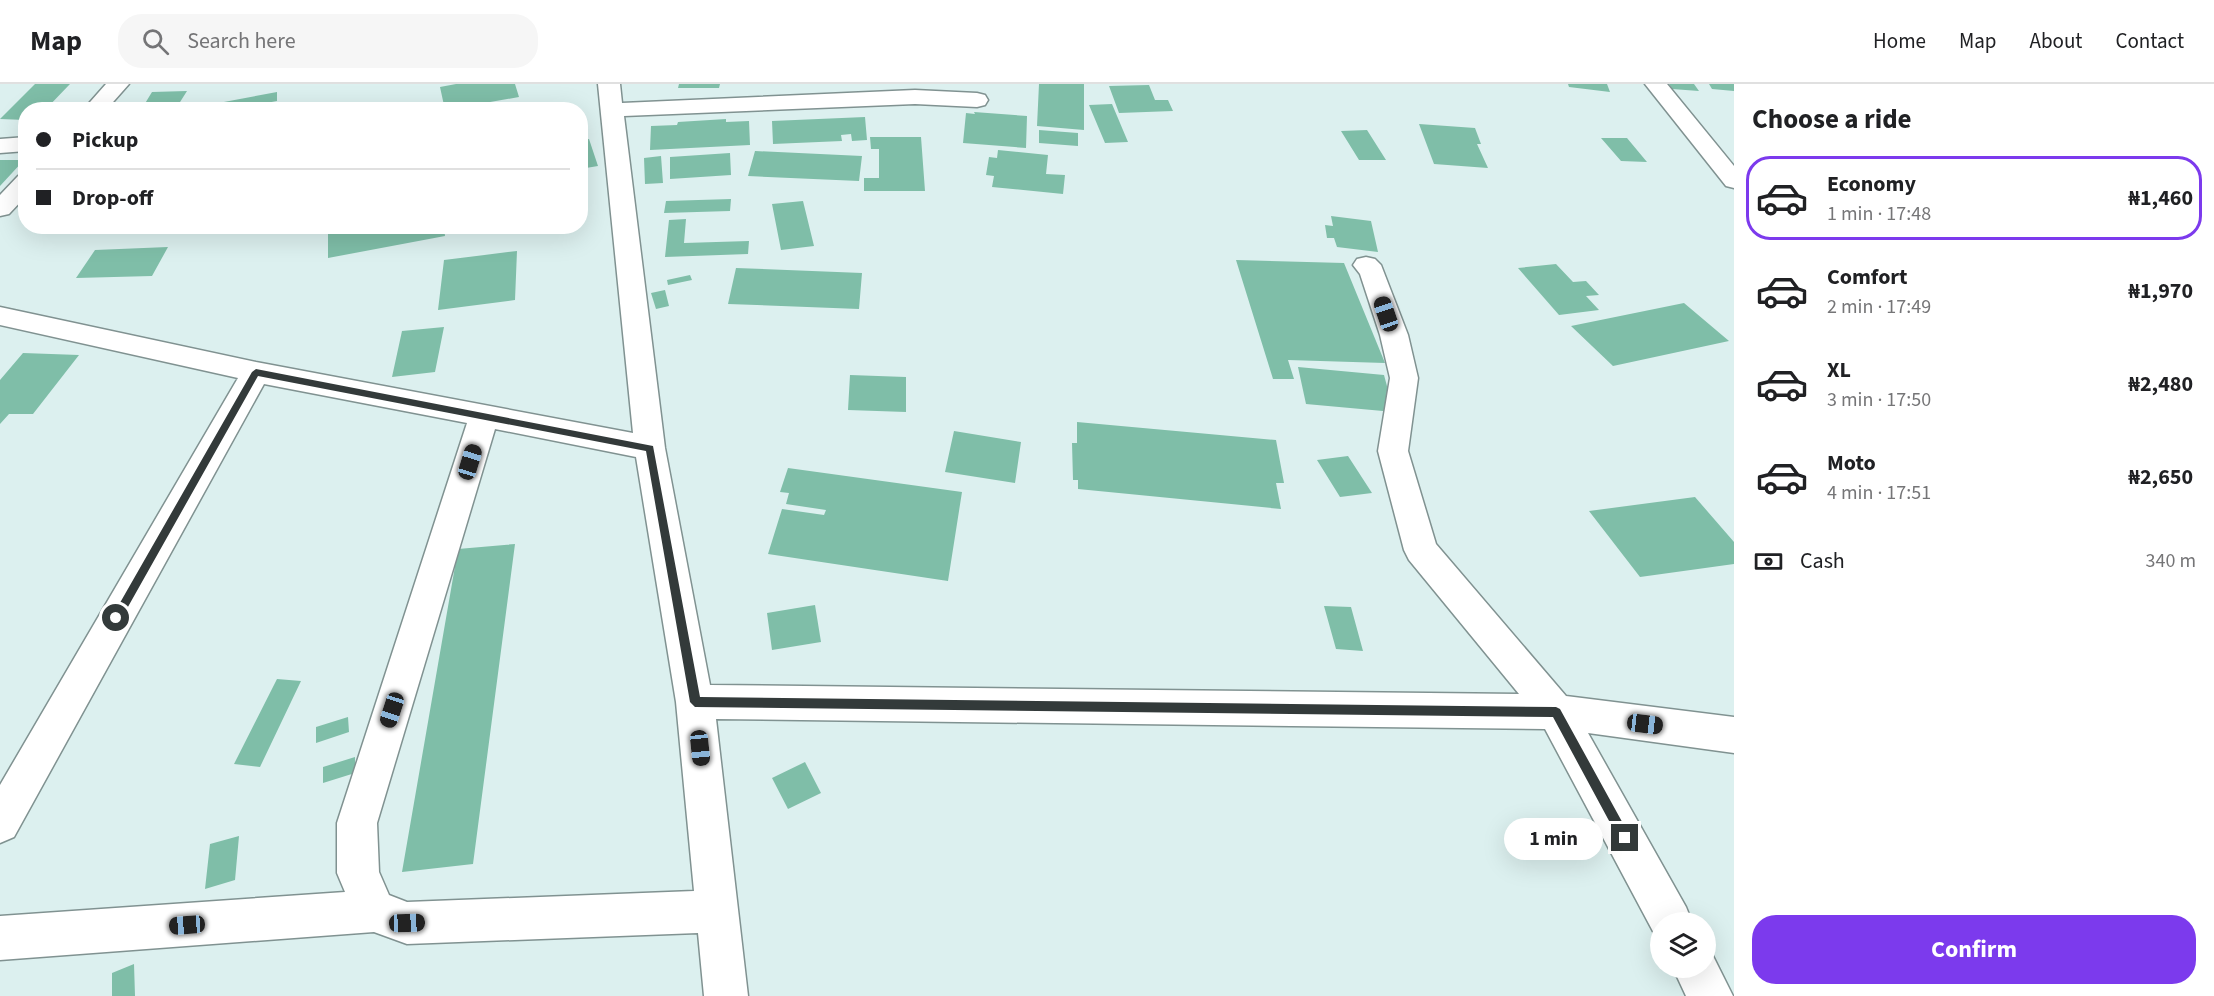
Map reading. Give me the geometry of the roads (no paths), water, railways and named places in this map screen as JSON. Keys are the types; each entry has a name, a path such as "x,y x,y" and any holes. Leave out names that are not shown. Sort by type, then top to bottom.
{"street":[{"path":"101,102 118,84"},
{"path":"609,84 650,448 695,702 726,996"},
{"path":"1656,84 1734,181"},
{"path":"612,110 915,97 978,100"},
{"path":"0,146 18,145"},
{"path":"0,209 18,190"},
{"path":"1366,265 1372,272 1394,335 1404,378 1393,451 1421,549 1556,712 1666,912"},
{"path":"0,316 256,372 650,448"},
{"path":"0,823 256,372"},
{"path":"374,911 358,873 357,823 484,416"},
{"path":"695,702 1556,712 1734,735"},
{"path":"0,938 374,911 407,923 717,911"},
{"path":"1701,978 1711,996"}]}
